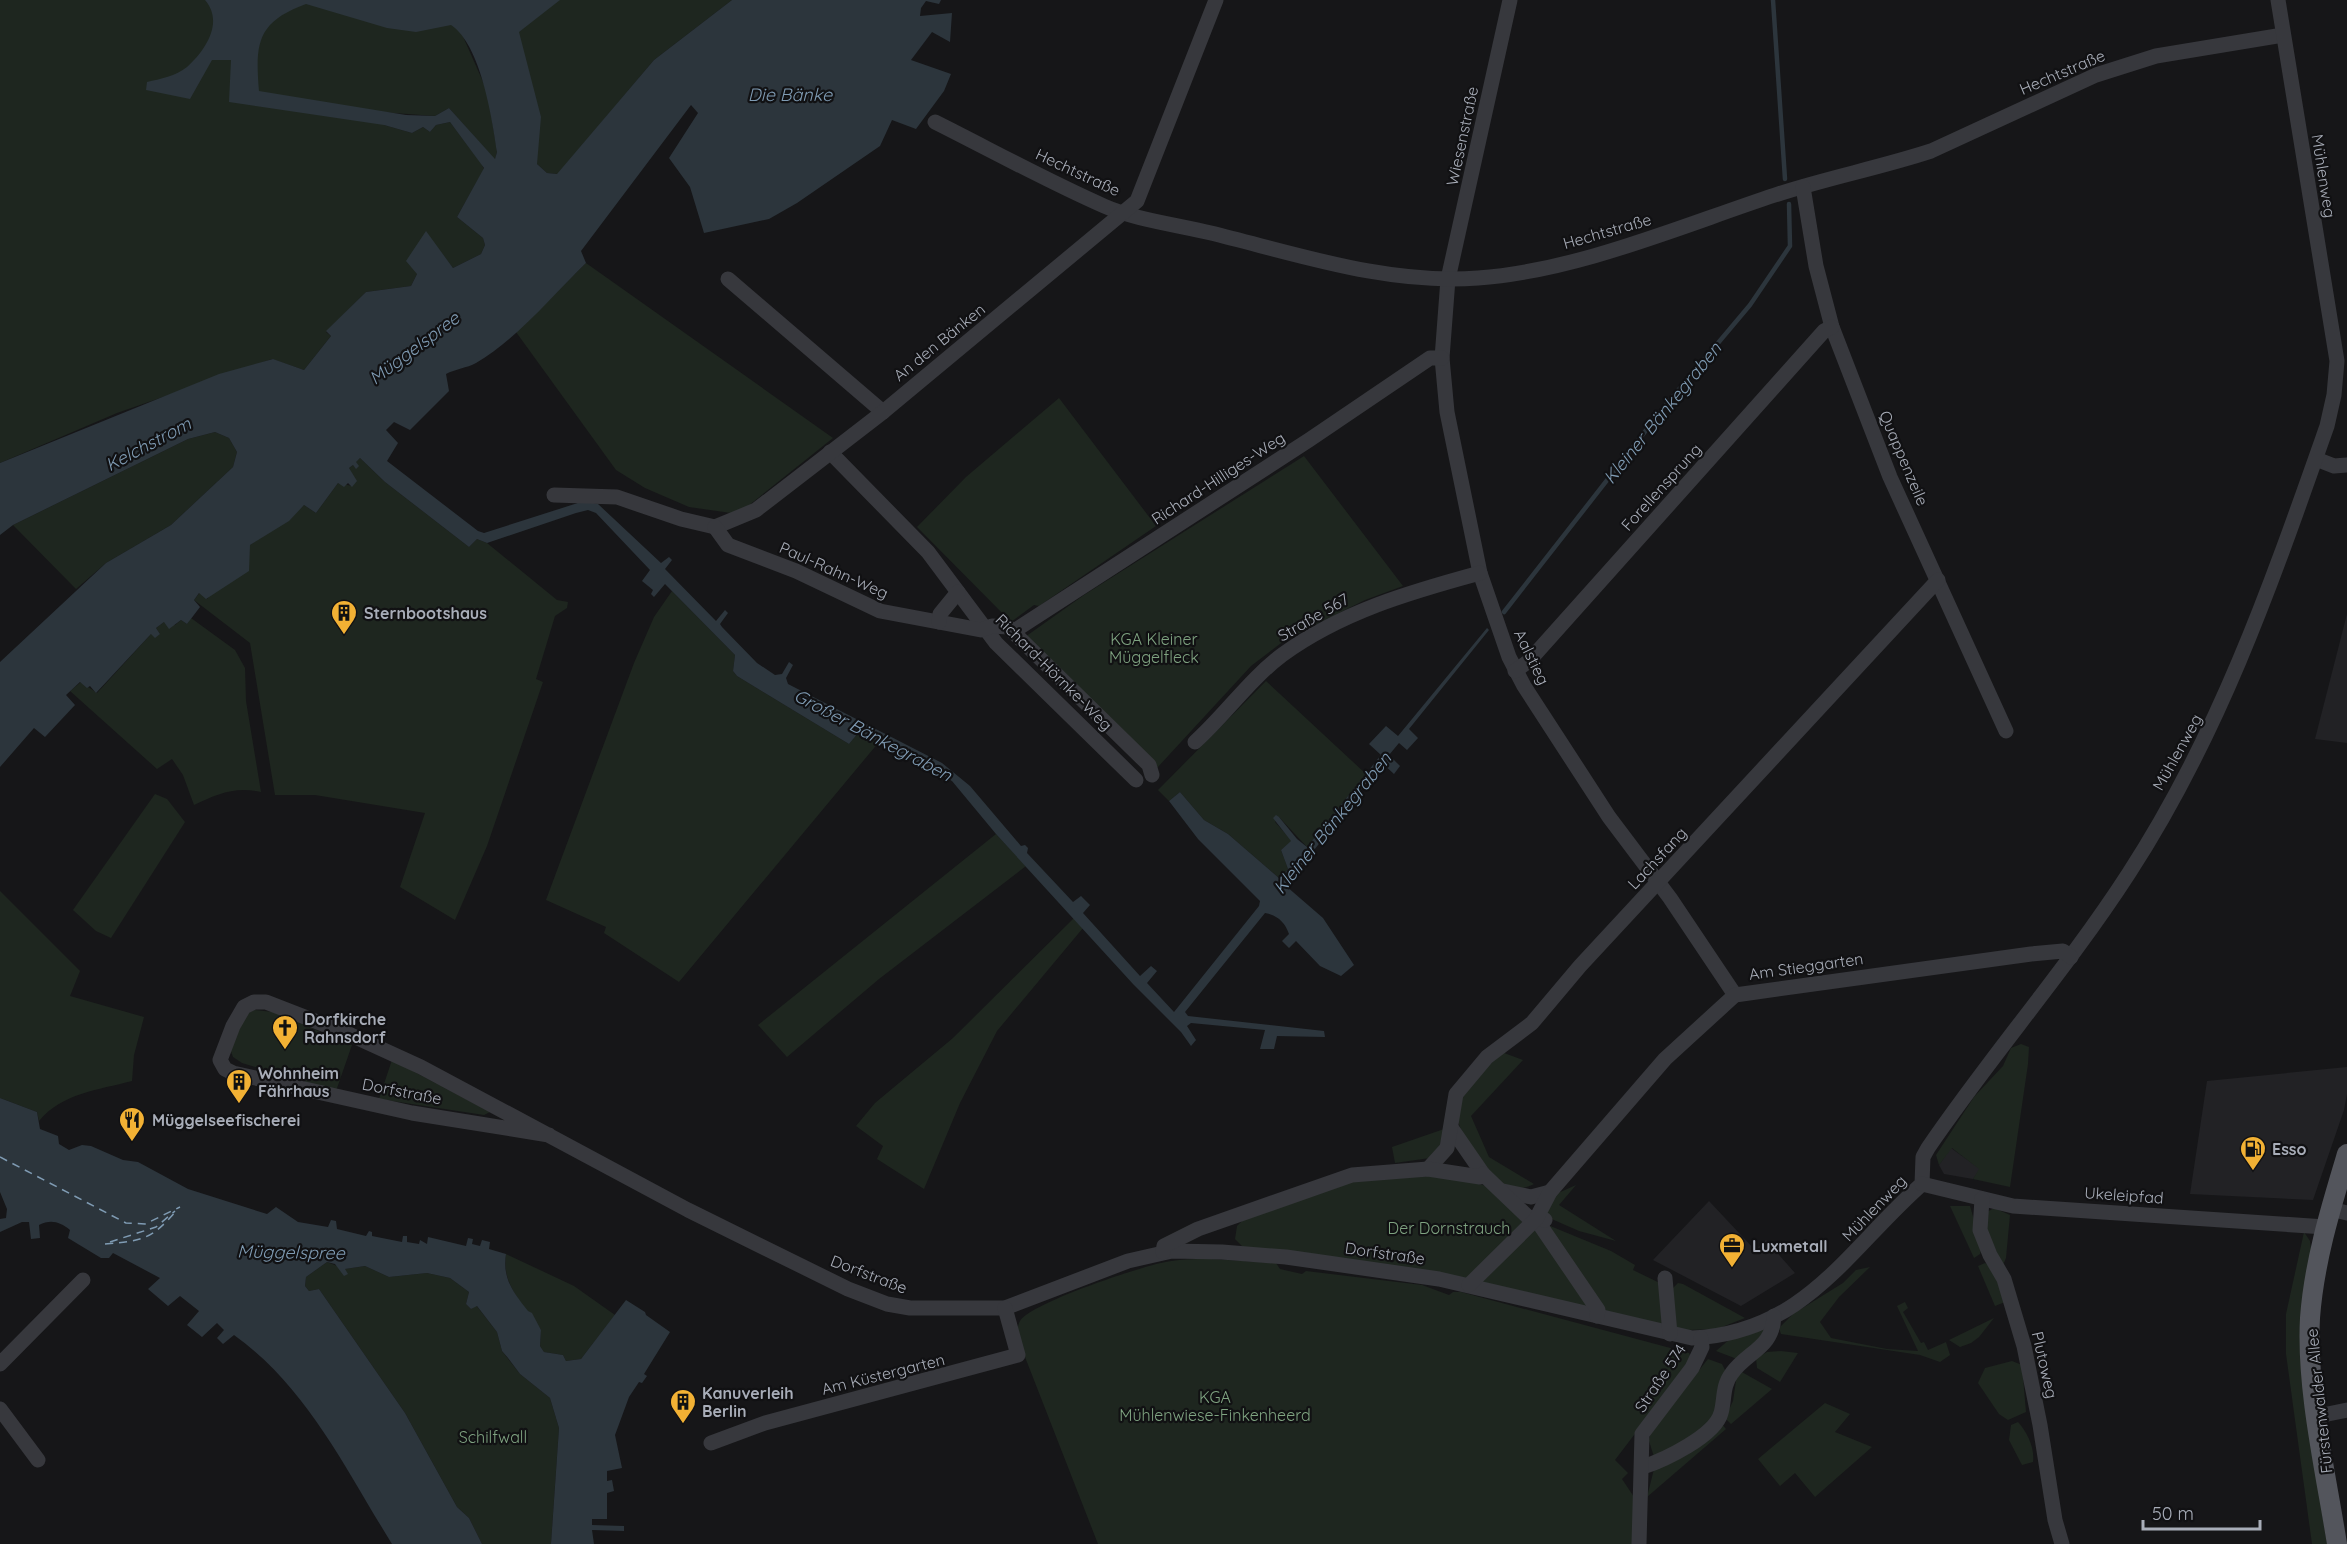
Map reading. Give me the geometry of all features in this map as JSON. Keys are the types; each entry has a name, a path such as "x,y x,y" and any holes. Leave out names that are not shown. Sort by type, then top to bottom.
{"main road":[{"name":"Fürstenwalder Allee","path":"2337,1544 2318,1416 2310,1340 2310,1316 2347,1154"}],"street":[{"name":"An den Bänken","path":"715,527 756,510 883,412 1126,213 1137,201 1216,0"},
{"name":"Wiesenstraße","path":"1448,279 1510,0"},
{"name":"Mühlenweg","path":"1696,1338 1731,1332 1774,1316 1814,1292 1922,1184 1923,1157 1928,1148 1976,1080 2071,957 2130,872 2216,719 2260,613 2316,459 2334,395 2337,361 2278,0"},
{"name":"Hechtstraße","path":"935,122 1106,207 1126,213 1361,269 1409,278 1448,279 1497,276 1587,256 1675,231 1803,187 1931,151 2106,71 2156,56 2283,35"},
{"name":"Quappenzeile","path":"1803,187 1816,266 1832,327 1890,477 2006,731"},
{"path":"728,279 883,412"},
{"name":"Aalstieg","path":"1448,279 1442,358 1447,412 1480,573 1515,671 1610,817 1735,995"},
{"name":"Forellensprung","path":"1515,671 1529,662 1824,331 1832,327"},
{"name":"Richard-Hilliges-Weg","path":"1014,631 1309,440 1430,358 1442,358"},
{"name":"Richard-Hörnke-Weg","path":"830,452 928,552 985,629 1014,662 1136,780"},
{"path":"2316,459 2334,466 2347,465"},
{"path":"554,495 616,497 681,519 715,527"},
{"name":"Paul-Rahn-Weg","path":"715,527 728,545 796,571 880,611 985,629 1002,626 1014,631"},
{"name":"Straße 567","path":"1195,742 1282,655 1324,630 1367,608 1407,592 1480,573"},
{"name":"Lachsfang","path":"1428,1168 1447,1148 1452,1129 1451,1114 1456,1094 1487,1057 1532,1023 1580,966 1659,884 1938,580"},
{"path":"939,622 940,614 958,592"},
{"name":"Richard-Hörnke-Weg","path":"1014,631 1149,765 1152,775"},
{"name":"Am Stieggarten","path":"1469,1285 1541,1215 1550,1192 1665,1059 1735,995 2031,954 2063,951 2071,957"},
{"name":"Dorfstraße","path":"549,1136 412,1113 233,1073 225,1069 220,1060 222,1051 244,1007 254,1002 266,1002 351,1035 421,1066 688,1210 848,1289 887,1304 934,1310 1005,1308 1128,1261 1163,1252 1287,1257 1469,1285 1670,1334 1696,1338"},
{"path":"1452,1129 1483,1174 1528,1217 1541,1215 1598,1310 1597,1316"},
{"name":"Dorfstraße","path":"1163,1252 1164,1246 1198,1229 1352,1175 1428,1168 1480,1177 1483,1174"},
{"name":"Ukeleipfad","path":"1922,1184 2013,1206 2334,1216"},
{"path":"1503,1191 1532,1197 1550,1192"},
{"name":"Plutoweg","path":"1982,1199 1980,1230 1990,1255 2004,1279 2026,1353 2055,1520 2062,1544"},
{"path":"1665,1278 1670,1334"},
{"path":"0,1364 82,1280"},
{"name":"Am Küstergarten","path":"711,1443 741,1430 781,1418 951,1375 1018,1355 1005,1308"},
{"path":"1643,1467 1685,1447 1717,1421 1728,1379 1739,1365 1768,1341 1774,1316"},
{"name":"Straße 574","path":"1639,1544 1643,1467 1642,1434 1697,1360 1702,1347 1696,1338"},
{"path":"0,1409 39,1460"},
{"path":"2318,1416 2347,1410"}],"shaded area":[{"path":"2347,614 2347,743 2315,739"},
{"path":"2347,1067 2347,1094 2344,1110 2313,1200 2190,1194 2207,1081"},
{"path":"1951,1148 1980,1169 1973,1179 1944,1174 1939,1165"},
{"path":"1709,1201 1755,1250 1766,1240 1795,1273 1741,1306 1653,1260"}],"green space":[{"path":"0,0 732,0 654,60 558,174 547,173 537,164 461,32 488,93 497,152 495,160 449,108 435,116 380,112 384,125 412,133 423,127 430,132 436,125 450,122 481,163 484,169 457,217 483,238 485,245 481,254 453,268 439,250 417,274 411,286 366,292 326,332 331,336 304,370 272,359 117,413 0,463"},
{"path":"586,263 833,438 738,514 689,507 645,488 616,470 516,332"},
{"path":"1059,398 1156,526 1039,606 1034,605 1011,622 917,527 966,477"},
{"path":"215,432 229,438 237,452 233,467 171,525 106,563 76,589 13,525 188,439"},
{"name":"KGA Kleiner Müggelfleck","path":"1304,456 1403,586 1365,600 1285,640 1251,666 1157,768 1025,637 1084,595"},
{"path":"360,458 385,482 469,547 477,539 487,543 557,600 568,602 567,608 555,616 536,679 543,682 487,846 455,920 400,887 425,813 315,795 275,795 250,643 194,600 200,592 207,599 250,545 304,505 316,513 338,483 352,486 349,468 353,465 356,468 355,462"},
{"path":"672,591 735,655 733,671 737,676 849,744 859,732 879,742 679,982 604,933 606,927 546,900 634,663 654,617"},
{"path":"191,618 235,650 245,668 246,701 261,792 243,790 226,792 194,805 183,775 172,759 157,769 70,691 81,682 97,693 151,634 160,634 156,628 164,622 175,625 181,620 187,624"},
{"path":"1266,681 1366,774 1307,847 1279,817 1275,822 1292,841 1281,850 1288,869 1280,879 1228,834 1204,820 1180,792 1169,801 1158,790"},
{"path":"155,794 167,799 185,822 111,938 96,931 73,910"},
{"path":"996,834 1026,866 879,979 787,1057 758,1025"},
{"path":"0,891 80,971 70,996 144,1017 134,1055 132,1081 70,1098 58,1104 39,1121 37,1112 0,1098"},
{"path":"1074,918 1083,928 997,1031 960,1103 924,1189 877,1159 883,1146 856,1126 875,1103 953,1038"},
{"path":"255,1010 273,1012 352,1045 336,1091 242,1063 233,1057 230,1049 247,1013"},
{"path":"2021,1044 2029,1047 2028,1064 2010,1187 1973,1179 1979,1169 1952,1148 1939,1165 1936,1155 1974,1097 2003,1066 2011,1048"},
{"path":"1504,1053 1523,1060 1471,1116 1489,1157 1534,1184 1523,1188 1513,1188 1504,1184 1488,1171 1470,1145 1457,1119 1459,1105 1467,1088 1481,1072"},
{"path":"392,1060 490,1112 484,1115 379,1099"},
{"path":"1444,1129 1437,1157 1395,1163 1392,1147"},
{"name":"Der Dornstrauch","path":"1405,1174 1462,1180 1491,1187 1543,1223 1611,1251 1635,1265 1633,1270 1672,1289 1678,1283 1683,1284 1745,1318 1717,1329 1687,1330 1245,1249 1235,1239 1237,1226 1248,1215 1353,1179"},
{"path":"1576,1185 1559,1205 1616,1241 1579,1231 1547,1217 1547,1205 1556,1194"},
{"path":"1950,1206 1970,1206 1982,1247 1980,1254 1974,1258"},
{"path":"1994,1208 2010,1215 2006,1258 2003,1265 1986,1230 1985,1213"},
{"path":"2304,1232 2310,1241 2311,1250 2304,1401 2327,1544 2312,1544 2286,1354 2286,1314"},
{"path":"506,1254 574,1286 615,1315 581,1359 566,1361 563,1355 544,1352 540,1346 541,1330 510,1285 505,1265"},
{"name":"KGA Mühlenwiese-Finkenheerd","path":"1211,1259 1276,1263 1280,1269 1302,1274 1306,1271 1422,1285 1449,1295 1453,1292 1461,1292 1689,1353 1692,1359 1615,1460 1628,1473 1622,1479 1636,1500 1633,1544 1098,1544 1025,1357 1019,1339 1018,1325 1028,1314 1043,1305 1109,1279 1167,1262"},
{"name":"Schilfwall","path":"327,1262 345,1269 365,1266 389,1277 427,1273 450,1278 469,1292 466,1304 471,1309 476,1305 497,1332 502,1351 520,1374 550,1398 559,1428 551,1544 482,1544 469,1518 457,1507 405,1413 319,1289 309,1291 305,1286 306,1277"},
{"path":"1985,1263 1992,1267 2005,1302 1995,1306 1978,1266"},
{"path":"1870,1267 1839,1297 1820,1322 1831,1338 1887,1349 1918,1351 1897,1306 1905,1302 1908,1308 1903,1312 1921,1343 1924,1342 1928,1350 1946,1342 1950,1355 1940,1362 1920,1355 1781,1334 1779,1328 1793,1314 1843,1283 1856,1270"},
{"path":"1994,1318 1979,1337 1971,1343 1960,1347 1949,1340"},
{"path":"1770,1325 1764,1337 1737,1359 1716,1351 1737,1333"},
{"path":"1767,1352 1798,1353 1780,1382 1757,1368 1756,1358"},
{"path":"1708,1359 1722,1364 1727,1374 1714,1420 1655,1460 1649,1441 1651,1431"},
{"path":"2012,1361 2022,1365 2026,1412 2008,1420 1999,1414 1978,1383 1985,1368"},
{"path":"1740,1371 1772,1389 1731,1424 1725,1418 1733,1401 1737,1374"},
{"path":"1825,1403 1850,1414 1835,1432 1872,1447 1815,1497 1795,1473 1780,1486 1758,1459"},
{"path":"2018,1422 2030,1440 2033,1451 2033,1462 2022,1465 2009,1440 2011,1425"},
{"path":"1721,1423 1726,1429 1647,1497 1654,1469"}],"water":[{"path":"205,0 560,0 519,32 541,117 537,164 547,173 557,174 654,60 732,0 941,0 939,4 926,1 921,8 920,16 952,13 950,42 932,32 911,60 951,74 944,91 916,129 892,120 880,146 797,203 769,219 704,233 690,187 669,158 698,113 691,105 581,251 586,263 506,342 476,363 446,374 449,391 410,430 394,422 386,430 398,443 387,461 478,531 484,533 584,501 598,504 661,563 669,557 672,560 665,569 716,621 725,610 728,613 720,624 757,663 775,675 782,674 789,662 793,665 786,678 788,684 942,763 970,786 1021,846 1025,845 1028,848 1027,853 1073,902 1081,896 1090,905 1083,913 1140,976 1151,966 1157,971 1147,983 1174,1012 1259,906 1260,901 1198,839 1169,801 1180,792 1204,820 1228,834 1280,879 1288,869 1281,850 1291,841 1273,818 1276,815 1279,817 1297,839 1307,847 1381,755 1369,744 1386,726 1398,736 1487,628 1489,630 1409,729 1418,738 1407,750 1399,743 1389,755 1400,766 1394,774 1382,763 1286,886 1323,918 1354,965 1341,976 1320,966 1296,941 1289,948 1282,941 1289,934 1285,926 1277,917 1265,913 1185,1012 1188,1016 1324,1031 1325,1037 1277,1036 1274,1049 1260,1049 1265,1030 1191,1023 1187,1026 1196,1040 1191,1046 1181,1032 1133,984 996,834 952,781 859,732 849,744 737,676 733,671 735,655 665,584 654,597 651,594 653,590 642,581 650,570 596,513 588,510 576,513 487,543 477,539 469,547 385,482 360,458 356,462 359,466 356,469 353,465 349,468 357,481 352,487 348,483 344,487 338,483 316,513 304,505 289,521 250,545 249,571 206,599 199,593 194,600 200,607 187,624 181,620 169,629 164,622 156,628 160,634 155,638 151,634 96,693 90,686 87,688 80,682 66,695 75,705 45,737 34,728 0,767 0,662 106,563 171,525 233,467 237,452 229,438 215,432 188,439 13,525 0,535 0,463 219,374 273,359 304,370 331,336 326,331 366,292 411,286 417,274 406,261 426,231 453,268 481,254 485,245 483,238 457,217 484,168 450,122 436,125 430,132 423,127 412,133 384,125 229,102 231,60 212,60 190,99 146,90 147,82 178,73 194,60 206,44 213,26 210,8","holes":["306,4 387,28 416,32 451,25 461,35 470,48 483,83 495,138 497,152 495,159 449,108 435,116 406,115 259,91 258,60 263,36 277,18 290,11"]},
{"name":"Müggelspree","path":"0,1098 37,1112 40,1129 58,1136 59,1144 69,1150 82,1145 91,1146 123,1160 138,1162 188,1189 267,1214 276,1207 298,1222 328,1227 331,1220 336,1221 337,1229 366,1236 369,1231 372,1232 372,1236 402,1242 403,1236 407,1236 407,1242 419,1244 420,1240 427,1244 428,1237 466,1246 468,1238 473,1239 472,1244 480,1246 482,1240 490,1242 489,1249 506,1254 506,1271 510,1285 528,1311 532,1313 541,1330 540,1346 544,1352 563,1355 566,1361 581,1359 626,1300 645,1312 670,1332 644,1374 647,1376 642,1383 639,1382 629,1397 615,1435 622,1468 607,1471 607,1481 612,1480 614,1491 607,1493 607,1519 592,1519 592,1525 624,1526 624,1531 592,1530 594,1544 551,1544 559,1428 550,1398 520,1374 502,1351 497,1332 477,1306 471,1309 466,1304 469,1292 450,1278 427,1273 389,1277 365,1266 345,1269 348,1274 344,1276 335,1264 327,1262 306,1277 305,1286 309,1291 319,1289 405,1413 457,1507 469,1518 482,1544 392,1544 341,1459 304,1404 260,1356 234,1335 223,1344 217,1338 224,1330 217,1323 202,1337 187,1325 199,1311 180,1296 168,1306 148,1289 160,1278 113,1253 109,1258 101,1258 68,1238 70,1230 59,1223 48,1222 39,1225 40,1238 31,1239 29,1222 22,1222 0,1232 0,1219 6,1218 7,1209 0,1192"}],"waterway":[{"name":"Kleiner Bänkegraben","path":"1773,0 1785,179"},
{"name":"Kleiner Bänkegraben","path":"1504,612 1665,406 1750,305 1790,246 1789,204"}],"ferry route":[{"path":"0,1157 126,1223 145,1224 180,1207"},
{"path":"105,1244 129,1242 146,1237 161,1227 177,1210"},
{"path":"110,1242 156,1227 175,1211"}],"place":[{"name":"Sternbootshaus","path":"344,636"},
{"name":"Dorfkirche Rahnsdorf","path":"285,1051"},
{"name":"Wohnheim Fährhaus","path":"239,1105"},
{"name":"Müggelseefischerei","path":"132,1143"},
{"name":"Esso","path":"2253,1172"},
{"name":"Luxmetall","path":"1732,1269"},
{"name":"Kanuverleih Berlin","path":"683,1425"}],"water label":[{"name":"Die Bänke","path":"790,94"},
{"name":"Kelchstrom","path":"148,444"},
{"name":"Großer Bänkegraben","path":"873,735"}]}
